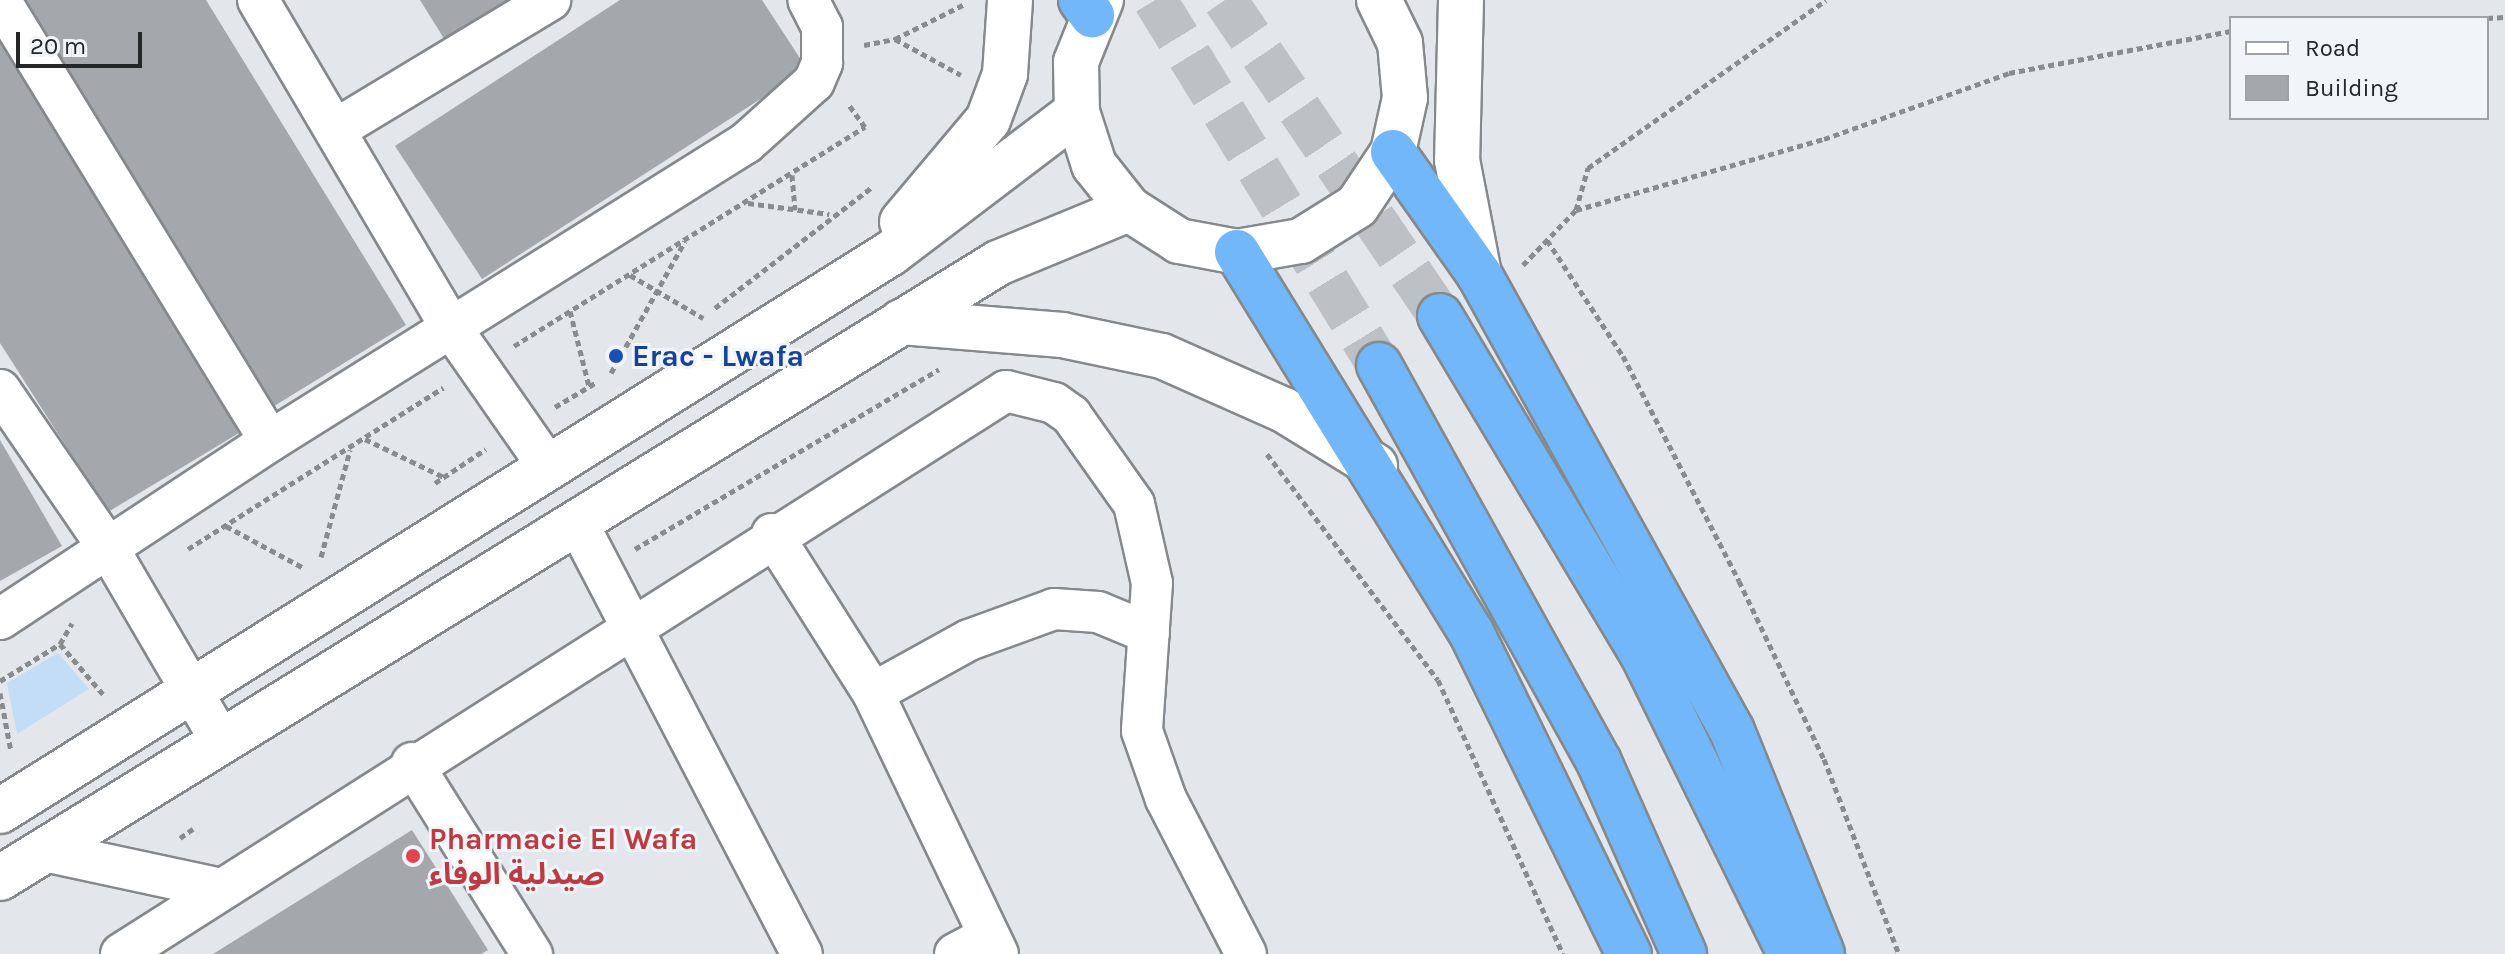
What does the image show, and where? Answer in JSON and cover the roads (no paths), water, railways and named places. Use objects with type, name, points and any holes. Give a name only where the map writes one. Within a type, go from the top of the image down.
[{"type":"highway","points":[[1393,152],[1485,286],[1732,731],[1822,954]]},
{"type":"highway","points":[[1237,252],[1375,466],[1471,632],[1629,954]]},
{"type":"highway","points":[[1440,316],[1642,653],[1790,954]]},
{"type":"highway","points":[[1379,365],[1599,762],[1684,954]]},
{"type":"main road","points":[[891,253],[910,208],[988,120],[1005,74],[1010,0]]},
{"type":"main road","points":[[1091,5],[1076,62],[1077,112],[1094,165],[1129,209],[1179,241],[1237,252],[1301,241],[1357,206],[1393,152],[1405,98],[1400,43],[1379,0]]},
{"type":"main road","points":[[1461,0],[1457,160],[1485,286]]},
{"type":"main road","points":[[0,811],[190,689],[891,253],[1077,112]]},
{"type":"main road","points":[[0,878],[901,322],[1040,241],[1129,209]]},
{"type":"main road","points":[[901,322],[1062,335],[1162,356],[1284,410],[1375,466]]},
{"type":"street","points":[[0,0],[270,441]]},
{"type":"street","points":[[258,0],[338,128],[450,326],[549,468]]},
{"type":"street","points":[[338,128],[550,0]]},
{"type":"street","points":[[0,619],[107,546],[450,326],[746,143],[814,82],[823,52],[822,27],[808,0]]},
{"type":"street","points":[[0,390],[107,546],[221,741]]},
{"type":"street","points":[[121,954],[216,888],[991,395],[1022,392],[1071,415],[1119,474],[1148,558],[1149,633],[1140,698],[1151,762],[1246,954]]},
{"type":"street","points":[[577,522],[633,624],[802,954]]},
{"type":"street","points":[[772,534],[873,693],[981,948]]},
{"type":"street","points":[[873,693],[969,640],[1054,609],[1098,612],[1149,633]]},
{"type":"street","points":[[412,763],[523,951]]},
{"type":"street","points":[[44,851],[216,888]]},
{"type":"tunnel","points":[[1155,0],[1379,365]]},
{"type":"tunnel","points":[[1225,0],[1440,316]]},
{"type":"place","name":"Erac - Lwafa","points":[[616,356]]},
{"type":"place","name":"Pharmacie El Wafa صيدلية الوفاء","points":[[413,856]]}]
